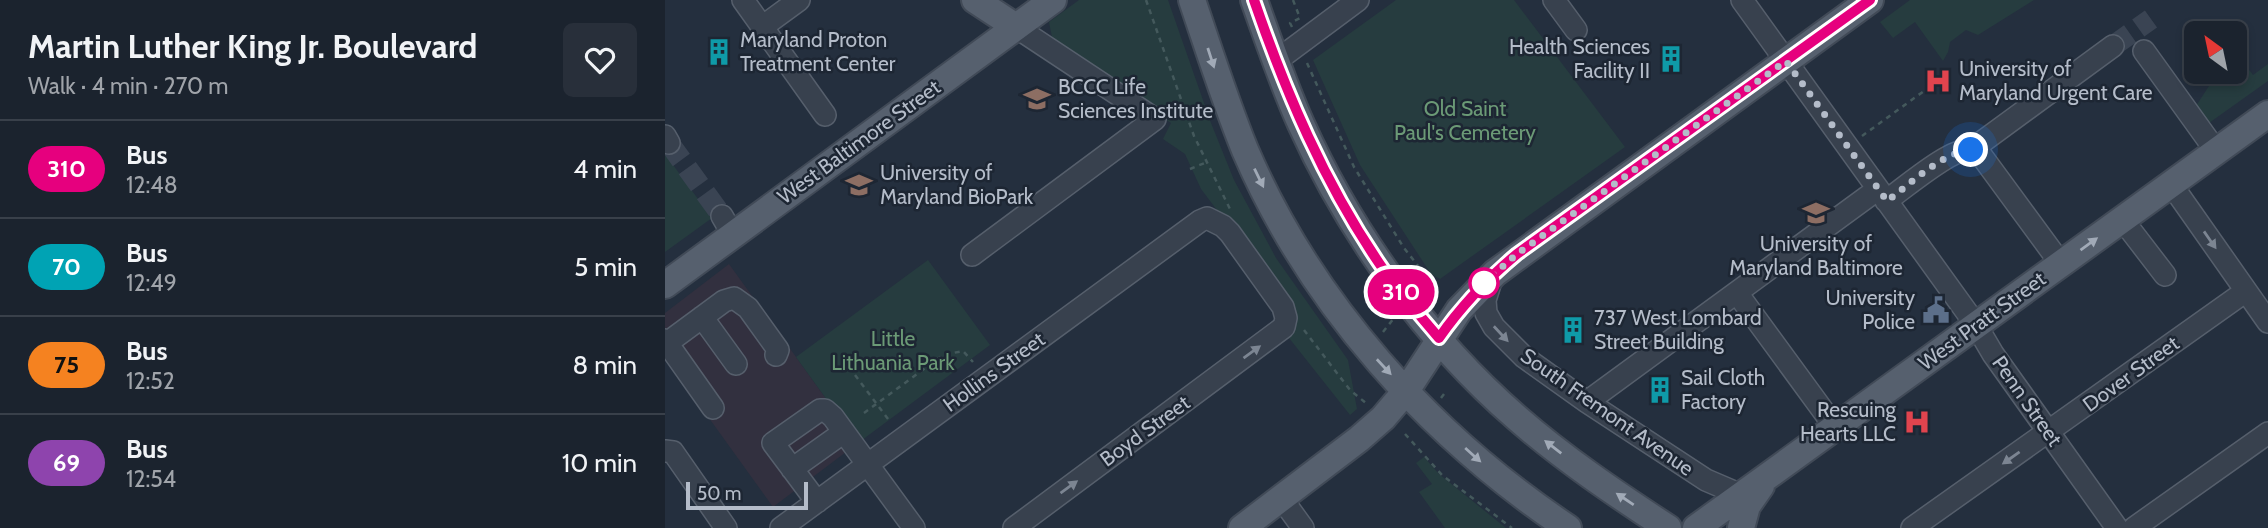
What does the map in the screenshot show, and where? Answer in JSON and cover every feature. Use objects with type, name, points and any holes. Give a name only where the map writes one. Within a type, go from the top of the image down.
[{"type":"main road","points":[[975,0],[1016,27]]},
{"type":"main road","name":"West Baltimore Street","points":[[665,285],[727,225],[1053,0]]},
{"type":"main road","points":[[1192,0],[1223,94],[1246,152],[1284,226],[1329,300],[1370,352],[1443,427],[1508,485],[1569,528]]},
{"type":"main road","points":[[1254,0],[1303,128],[1349,217],[1380,265],[1439,338],[1516,417],[1582,469],[1668,528]]},
{"type":"main road","points":[[1242,528],[1282,499],[1370,417],[1406,391],[1460,308],[1495,273],[1870,0]]},
{"type":"main road","name":"West Pratt Street","points":[[1696,528],[2268,114]]},
{"type":"main road","points":[[1370,417],[1415,421],[1443,427]]},
{"type":"main road","points":[[1741,528],[1747,506],[1767,477]]},
{"type":"street","points":[[743,0],[825,115]]},
{"type":"street","points":[[762,27],[799,0]]},
{"type":"street","points":[[1276,61],[1357,0]]},
{"type":"street","points":[[1554,0],[1576,30]]},
{"type":"street","name":"Penn Street","points":[[1742,0],[1976,325],[1993,354],[2117,528]]},
{"type":"street","points":[[972,255],[1156,119],[1016,27]]},
{"type":"street","points":[[1971,150],[2113,46]]},
{"type":"street","points":[[2144,51],[2216,151]]},
{"type":"street","points":[[1587,402],[1737,293],[1882,195],[1959,151],[1971,150],[1981,155],[2060,264]]},
{"type":"street","points":[[2171,184],[2268,322]]},
{"type":"street","name":"Boyd Street","points":[[1014,528],[1284,327],[1286,317],[1283,307],[1230,233],[1207,218]]},
{"type":"street","name":"Hollins Street","points":[[781,528],[1207,218]]},
{"type":"street","points":[[2122,219],[2165,275]]},
{"type":"street","name":"South Fremont Avenue","points":[[1495,273],[1484,308],[1490,322],[1524,357],[1706,480],[1741,495]]},
{"type":"street","name":"Dover Street","points":[[1912,528],[2246,291]]},
{"type":"street","points":[[1737,293],[1835,428]]},
{"type":"street","points":[[713,408],[666,342],[724,301],[737,299],[748,308],[776,347],[776,355]]},
{"type":"street","points":[[702,317],[736,364]]},
{"type":"street","points":[[817,502],[773,443],[820,410],[829,413],[914,528]]},
{"type":"street","points":[[792,469],[844,432]]},
{"type":"street","points":[[2134,528],[2268,433]]},
{"type":"street","points":[[667,450],[673,452],[726,528]]},
{"type":"street","points":[[1282,499],[1303,528]]},
{"type":"path","points":[[1146,0],[1194,136],[1233,213]]},
{"type":"path","points":[[1293,0],[1300,18]]},
{"type":"path","points":[[1306,60],[1354,167],[1404,248],[1430,281]]},
{"type":"path","points":[[1862,136],[1935,83]]},
{"type":"path","points":[[1190,169],[1207,162]]},
{"type":"path","points":[[1381,336],[1394,318]]},
{"type":"path","points":[[1302,327],[1370,417]]},
{"type":"path","points":[[864,413],[943,355],[963,351],[976,365]]},
{"type":"path","points":[[855,375],[893,426]]},
{"type":"path","points":[[1439,400],[1447,390]]},
{"type":"path","points":[[1405,434],[1443,475],[1512,528]]},
{"type":"shaded area","points":[[729,264],[858,443],[773,507],[665,357],[665,313]]},
{"type":"green space","points":[[1079,0],[1168,0],[1234,180],[1276,258],[1348,360],[1357,409],[1350,415],[1289,338],[1288,304],[1201,189],[1185,154],[1163,139],[1171,123],[1053,42],[1049,22]]},
{"type":"green space","name":"Old Saint Paul's Cemetery","points":[[1396,0],[1514,0],[1625,147],[1440,279],[1431,274],[1360,165],[1313,60]]},
{"type":"green space","points":[[1910,0],[2034,0],[1978,35],[1966,30],[1950,42],[1943,61],[1915,22],[1893,38],[1880,22]]},
{"type":"green space","points":[[2268,64],[2268,81],[2209,123],[2196,106],[2210,84],[2247,84],[2247,67],[2253,75]]},
{"type":"green space","points":[[665,154],[712,218],[665,252]]},
{"type":"green space","name":"Little Lithuania Park","points":[[928,260],[990,345],[858,443],[796,357]]},
{"type":"green space","points":[[1424,457],[1439,474],[1506,528],[1445,528],[1419,492],[1432,484],[1416,463]]},
{"type":"tunnel","points":[[2113,46],[2151,19]]},
{"type":"tunnel","points":[[669,143],[722,216]]},
{"type":"bus line","name":"310","points":[[1254,0],[1303,128],[1349,217],[1380,265],[1439,338],[1460,308],[1517,254],[1870,0]]},
{"type":"place","name":"Maryland Proton Treatment Center","points":[[719,52]]},
{"type":"place","name":"Health Sciences Facility II","points":[[1671,59]]},
{"type":"place","name":"University of Maryland Urgent Care","points":[[1938,81]]},
{"type":"place","name":"BCCC Life Sciences Institute","points":[[1037,99]]},
{"type":"place","name":"University of Maryland BioPark","points":[[859,185]]},
{"type":"place","name":"University of Maryland Baltimore","points":[[1816,213]]},
{"type":"place","name":"University Police","points":[[1936,310]]},
{"type":"place","name":"737 West Lombard Street Building","points":[[1573,330]]},
{"type":"place","name":"Sail Cloth Factory","points":[[1660,390]]},
{"type":"place","name":"Rescuing Hearts LLC","points":[[1917,422]]},
{"type":"route","points":[[1484,283],[1517,254],[1786,61],[1887,201],[1947,157],[1959,151],[1971,150]]}]
